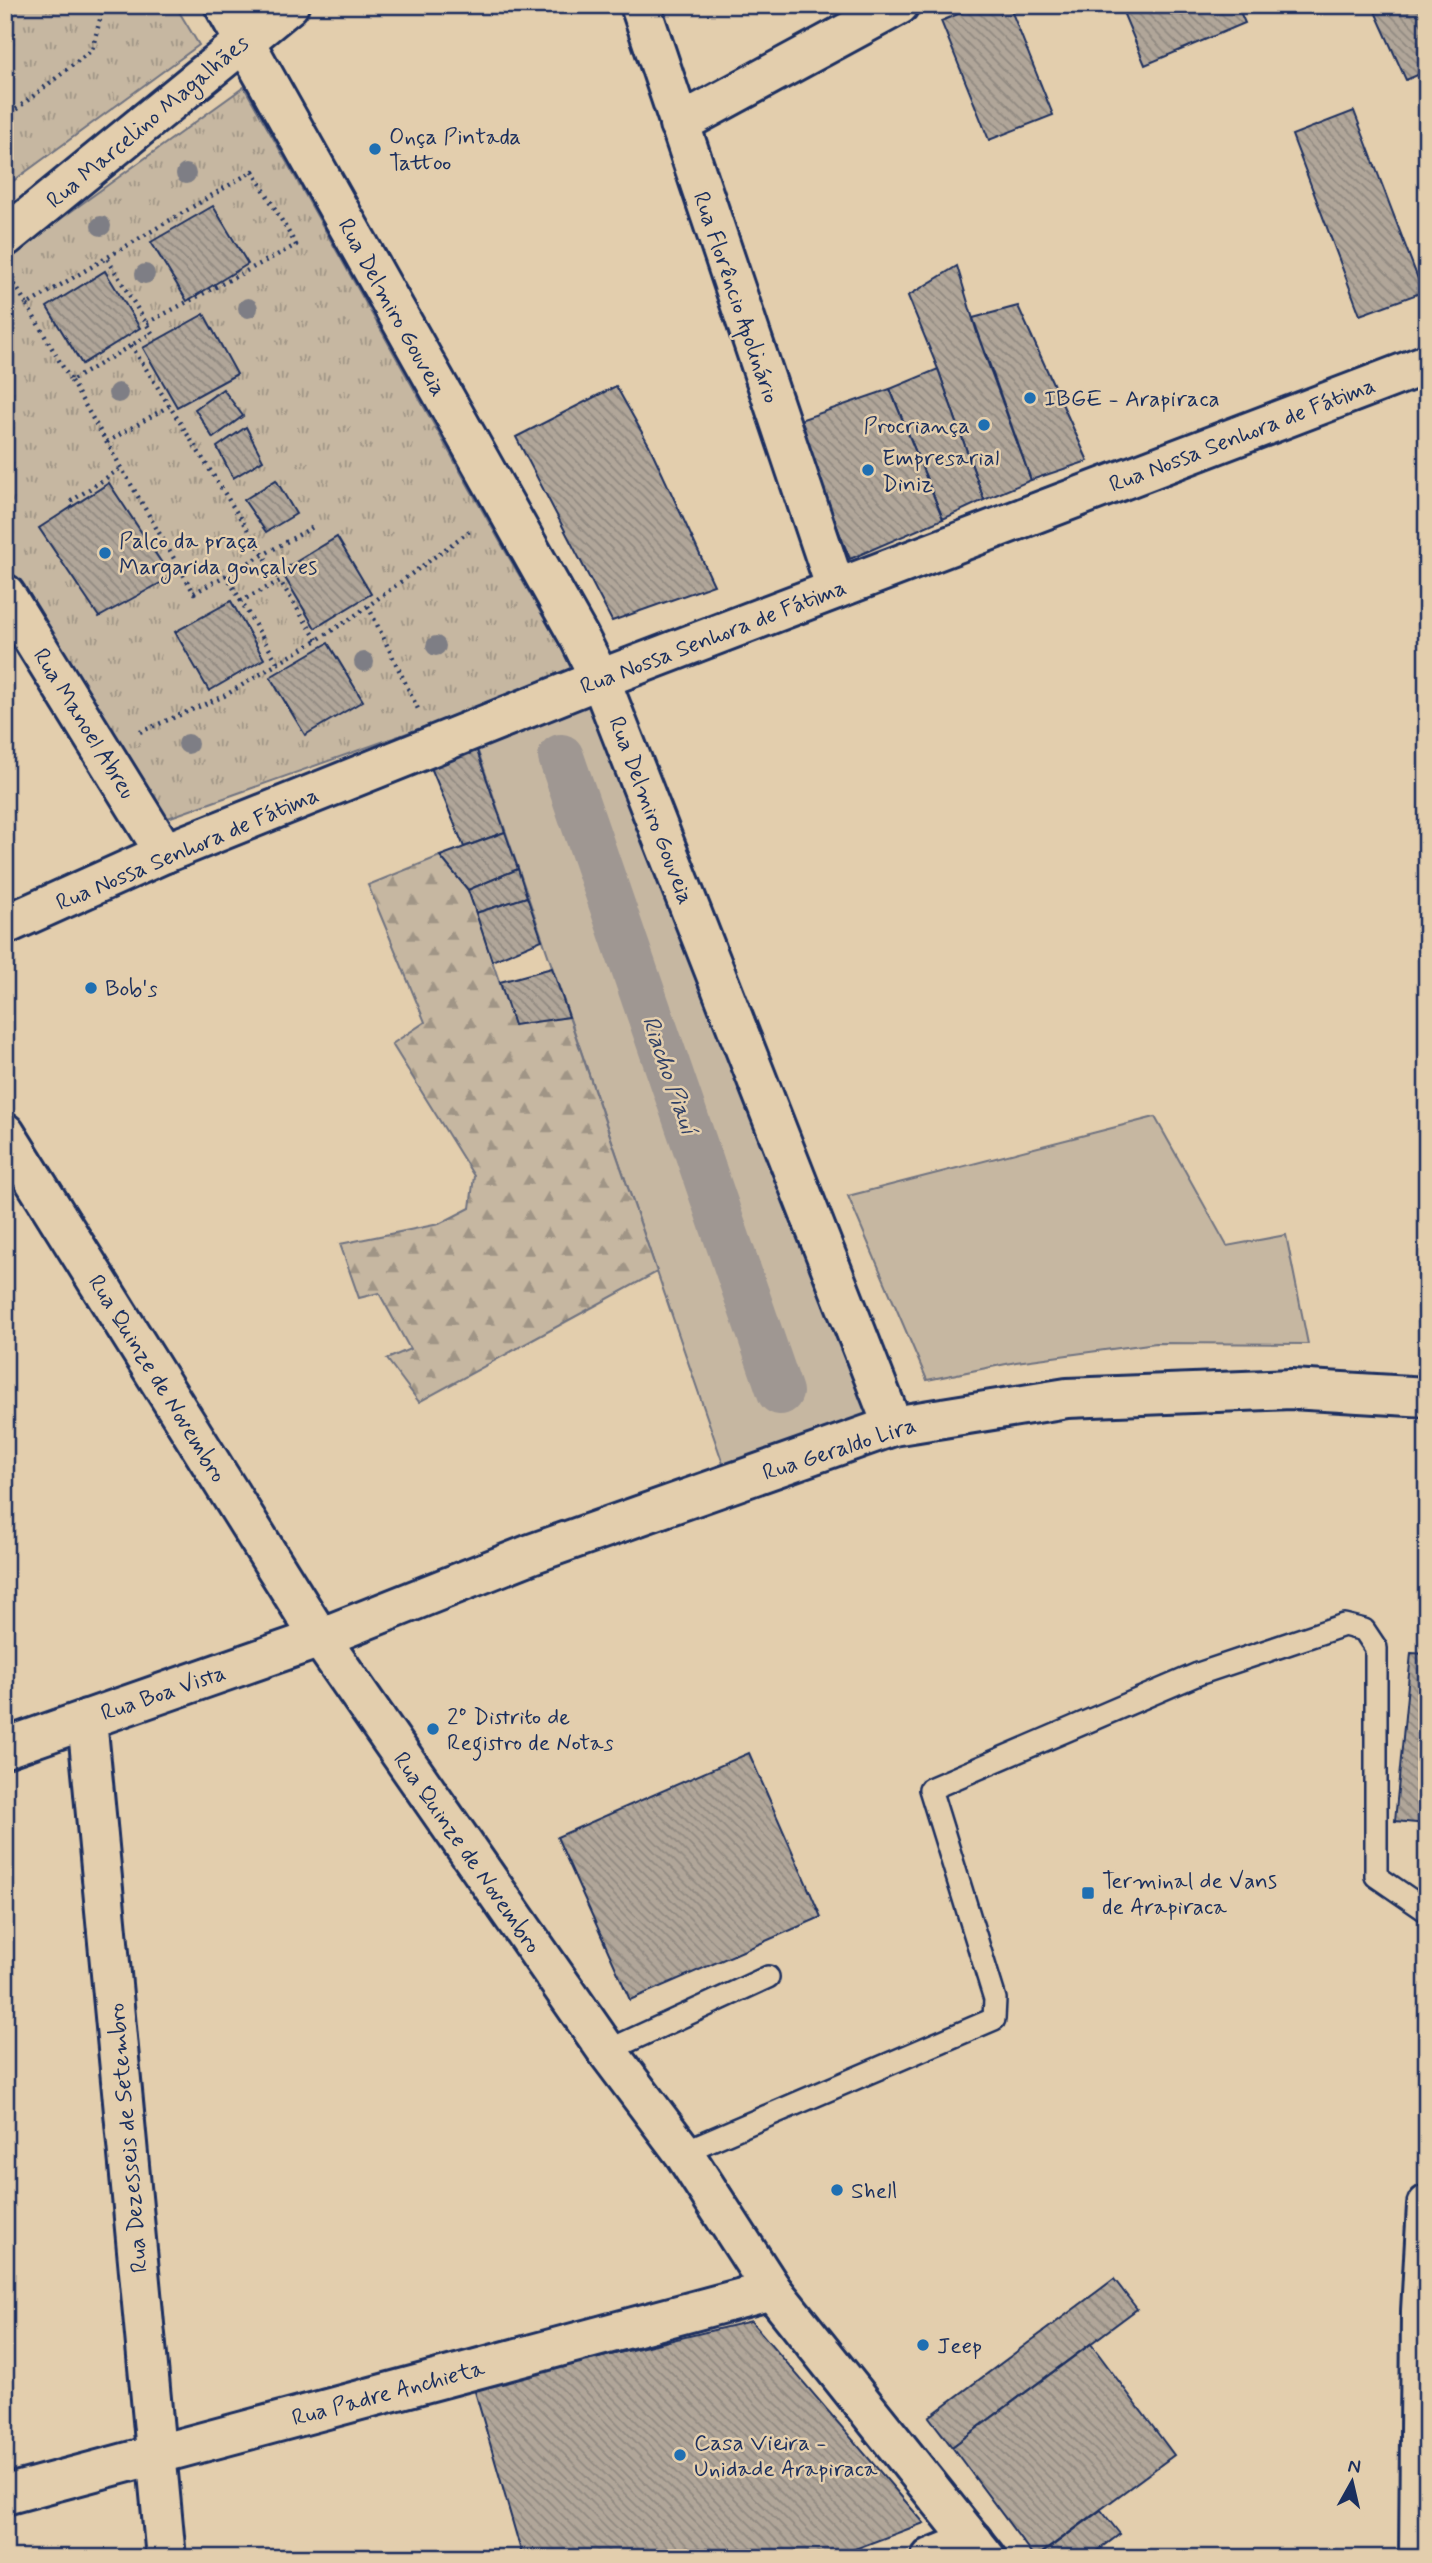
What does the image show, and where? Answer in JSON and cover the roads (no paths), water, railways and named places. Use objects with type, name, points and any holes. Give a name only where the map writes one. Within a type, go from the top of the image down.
[{"type":"street","name":"Rua Delmiro Gouveia","points":[[224,5],[579,637],[600,679],[893,1426]]},
{"type":"street","name":"Rua Marcelino Magalhães","points":[[5,237],[289,5]]},
{"type":"street","name":"Rua Florêncio Apolinário","points":[[640,5],[836,589]]},
{"type":"street","points":[[679,124],[899,5]]},
{"type":"street","name":"Rua Nossa Senhora de Fátima","points":[[5,925],[165,853],[600,679],[1427,363]]},
{"type":"street","name":"Rua Manoel Abreu","points":[[5,594],[165,853]]},
{"type":"street","name":"Rua Quinze de Novembro","points":[[5,1133],[320,1638],[607,2051],[683,2152],[772,2290],[979,2549]]},
{"type":"street","name":"Rua Geraldo Lira","points":[[320,1638],[531,1554],[893,1426],[1068,1398],[1291,1389],[1427,1397]]},
{"type":"street","name":"Rua Boa Vista","points":[[5,1748],[320,1638]]},
{"type":"street","name":"Rua Dezesseis de Setembro","points":[[87,1718],[166,2558]]},
{"type":"street","points":[[1419,2558],[1427,2205]]},
{"type":"street","name":"Rua Padre Anchieta","points":[[5,2495],[772,2290]]},
{"type":"street","points":[[931,2558],[979,2549]]},
{"type":"lane","points":[[683,2152],[995,2020],[995,1998],[930,1789],[1198,1674],[1344,1625],[1364,1630],[1376,1648],[1376,1876],[1427,1911]]},
{"type":"lane","points":[[607,2051],[768,1977]]},
{"type":"waterway","name":"Riacho Piauí","points":[[561,757],[780,1392]]},
{"type":"place","name":"Onça Pintada Tattoo","points":[[375,149]]},
{"type":"place","name":"IBGE - Arapiraca","points":[[1030,398]]},
{"type":"place","name":"Procriança","points":[[984,425]]},
{"type":"place","name":"Empresarial Diniz","points":[[868,470]]},
{"type":"place","name":"Palco da praça Margarida gonçalves","points":[[105,553]]},
{"type":"place","name":"Bob's","points":[[91,988]]},
{"type":"place","name":"2º Distrito de Registro de Notas","points":[[433,1729]]},
{"type":"place","name":"Terminal de Vans de Arapiraca","points":[[1088,1893]]},
{"type":"place","name":"Shell","points":[[837,2190]]},
{"type":"place","name":"Jeep","points":[[923,2345]]},
{"type":"place","name":"Casa Vieira - Unidade Arapiraca","points":[[680,2455]]}]
